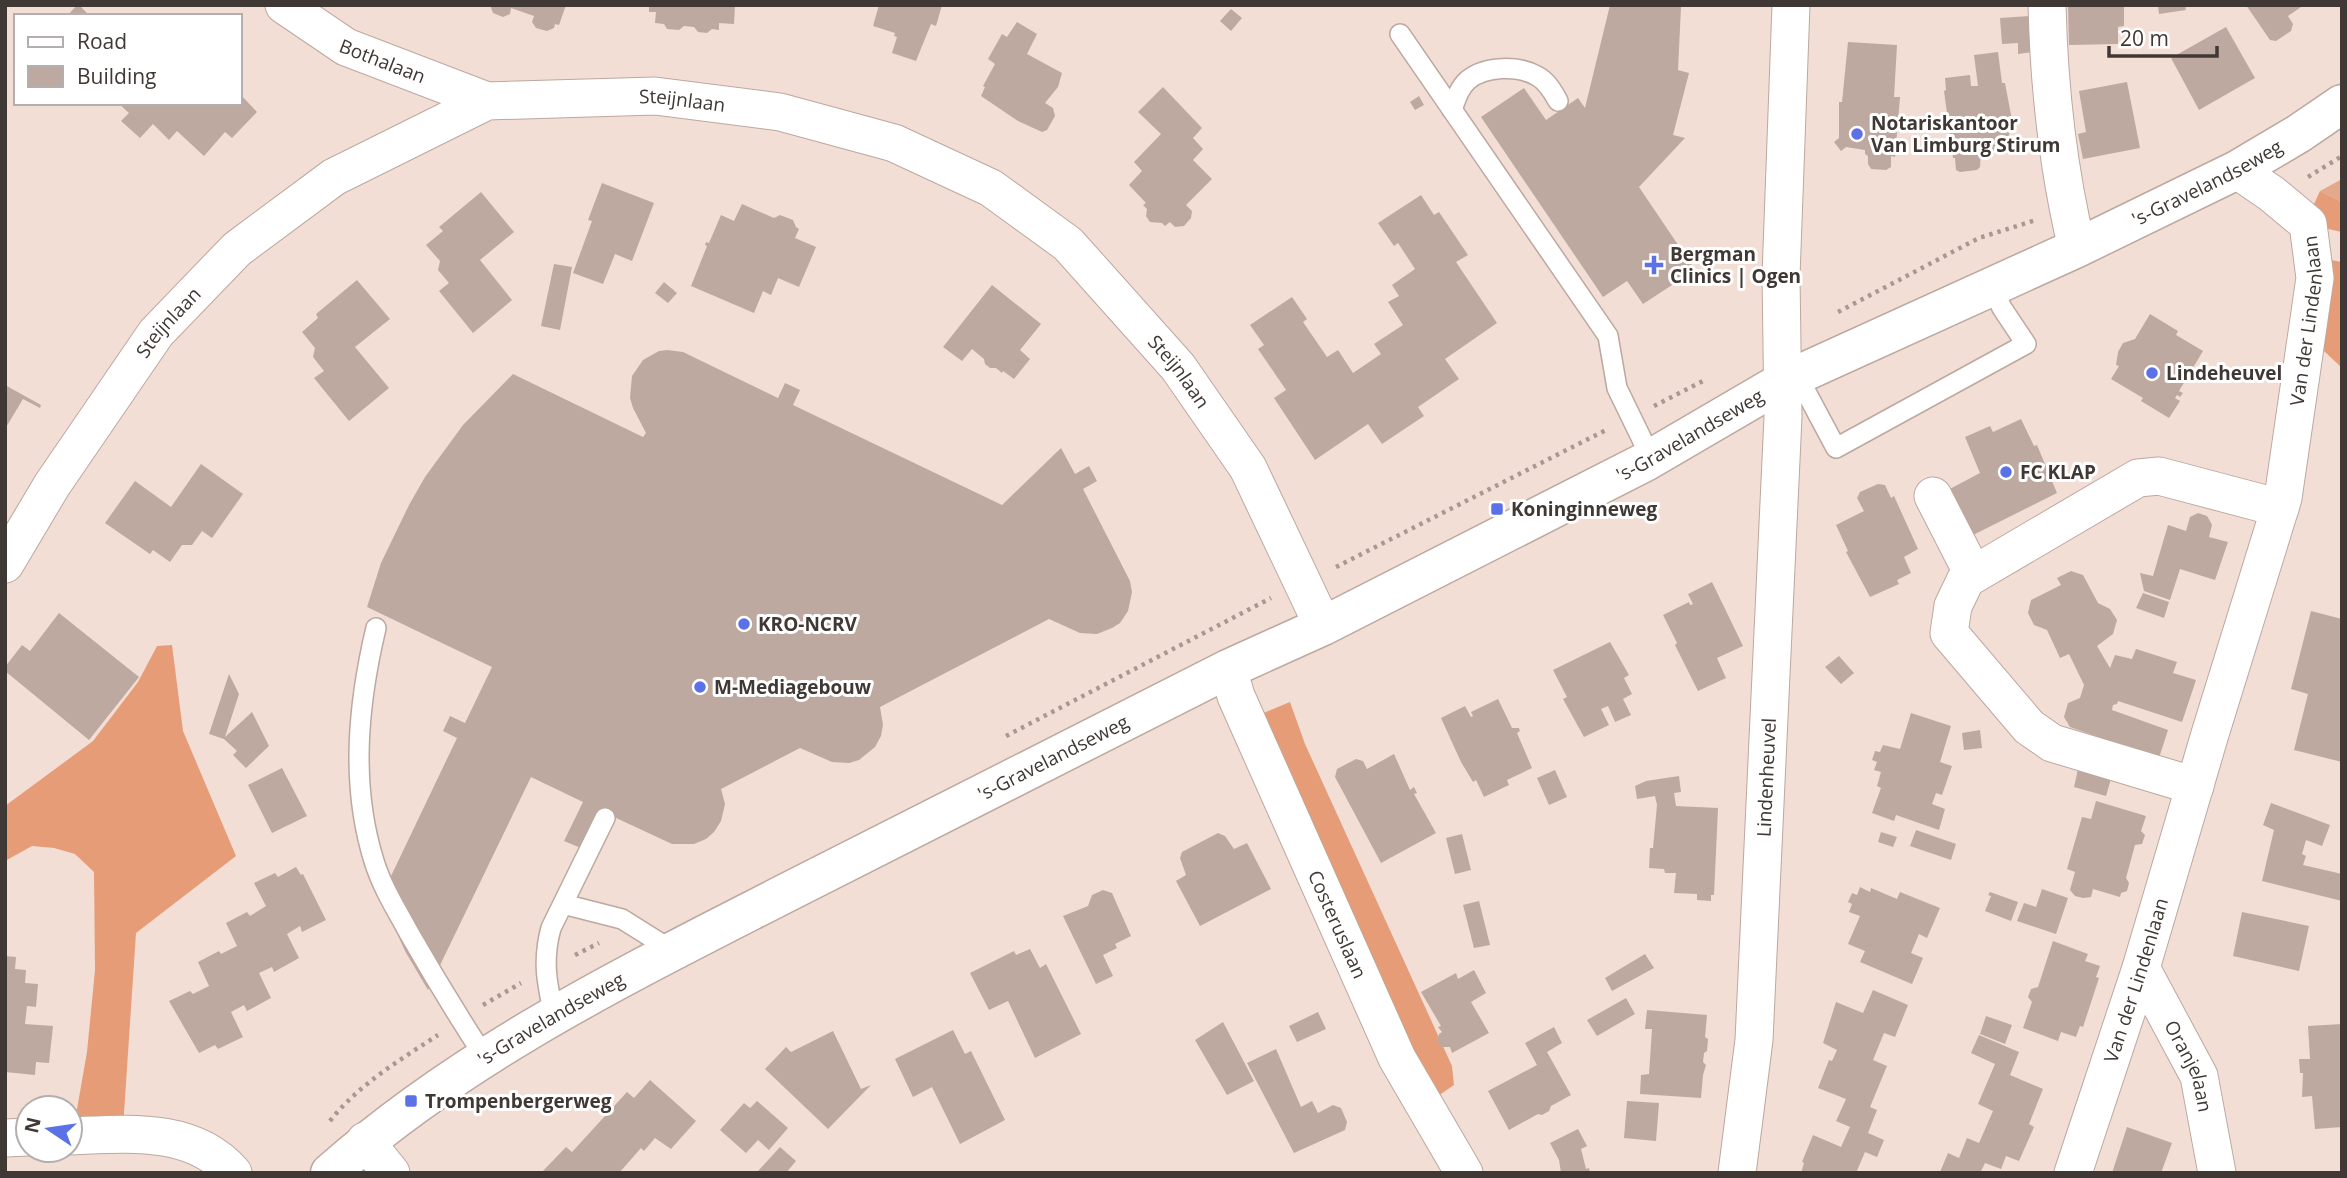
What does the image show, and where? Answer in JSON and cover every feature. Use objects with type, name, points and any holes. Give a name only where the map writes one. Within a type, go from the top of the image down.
[{"type":"main road","name":"'s-Gravelandseweg","points":[[330,1173],[365,1141],[484,1056],[631,972],[1228,669],[1323,626],[1651,458],[1790,379],[2077,248],[2236,170],[2298,134],[2342,104]]},
{"type":"street","name":"Bothalaan","points":[[284,5],[346,47],[487,101]]},
{"type":"street","points":[[1790,379],[1781,276],[1791,5]]},
{"type":"street","points":[[2047,5],[2050,77],[2068,210],[2077,248]]},
{"type":"street","name":"Steijnlaan","points":[[5,564],[52,485],[156,333],[237,249],[334,177],[487,101],[655,96],[780,112],[894,143],[991,188],[1068,244],[1178,368],[1248,468],[1323,626]]},
{"type":"street","name":"Van der Lindenlaan","points":[[2073,1173],[2141,968],[2283,498],[2315,278],[2308,224],[2272,194],[2236,170]]},
{"type":"street","points":[[2308,224],[2342,237]]},
{"type":"street","name":"Lindenheuvel","points":[[1737,1173],[1754,1040],[1783,431],[1790,379]]},
{"type":"street","points":[[2195,786],[2052,743],[2029,727],[1949,633],[1953,606],[1966,579],[1973,574],[2138,478],[2159,476],[2280,508]]},
{"type":"street","points":[[1933,496],[1973,574]]},
{"type":"street","name":"Costeruslaan","points":[[1228,669],[1236,696],[1397,1058],[1464,1173]]},
{"type":"street","name":"Oranjelaan","points":[[2141,968],[2199,1076],[2217,1173]]},
{"type":"street","points":[[84,1135],[138,1133],[182,1140],[220,1159],[233,1173]]},
{"type":"street","points":[[365,1141],[390,1173]]},
{"type":"lane","points":[[1400,34],[1608,337],[1618,388],[1651,458]]},
{"type":"lane","points":[[1452,110],[1459,91],[1467,80],[1495,69],[1525,71],[1537,76],[1544,81],[1558,102]]},
{"type":"lane","points":[[1790,379],[1836,448],[2026,344],[2002,308],[1992,287]]},
{"type":"lane","points":[[376,628],[365,676],[357,754],[373,859],[382,884],[437,983],[484,1056]]},
{"type":"lane","points":[[554,1016],[544,970],[551,928],[606,818]]},
{"type":"lane","points":[[563,904],[622,919],[673,951]]},
{"type":"shaded area","points":[[2342,179],[2342,202],[2320,191]]},
{"type":"shaded area","points":[[2320,191],[2342,202],[2342,232],[2305,224]]},
{"type":"shaded area","points":[[2326,259],[2342,262],[2342,368],[2324,351]]},
{"type":"shaded area","points":[[172,645],[183,731],[236,856],[136,933],[123,1128],[84,1126],[84,1094],[80,1094],[87,1052],[95,970],[94,872],[75,854],[54,848],[32,846],[5,861],[5,806],[93,741],[138,682],[157,646]]},
{"type":"shaded area","points":[[1290,702],[1305,744],[1452,1066],[1454,1085],[1432,1100],[1256,716]]},
{"type":"building","points":[[79,5],[88,14],[69,14]]},
{"type":"building","points":[[490,5],[566,5],[559,25],[555,24],[554,28],[547,31],[536,28],[532,22],[534,16],[511,8],[510,14],[503,17],[493,13]]},
{"type":"building","points":[[649,5],[735,5],[734,24],[719,23],[719,30],[712,29],[707,33],[684,26],[679,30],[667,29],[664,24],[655,23],[656,12],[649,12]]},
{"type":"building","points":[[879,5],[942,5],[936,26],[931,24],[916,61],[892,53],[897,37],[894,36],[895,33],[873,26]]},
{"type":"building","points":[[1610,5],[1681,7],[1678,70],[1689,73],[1673,135],[1685,138],[1639,187],[1695,270],[1643,304],[1627,281],[1603,297],[1481,117],[1524,88],[1546,120],[1578,98],[1585,108]]},
{"type":"building","points":[[2068,5],[2124,5],[2124,26],[2118,27],[2118,44],[2069,45]]},
{"type":"building","points":[[2158,5],[2185,5],[2186,10],[2159,14]]},
{"type":"building","points":[[2246,5],[2304,5],[2288,16],[2293,24],[2291,31],[2276,41],[2270,40]]},
{"type":"building","points":[[1231,9],[1242,18],[1231,31],[1220,21]]},
{"type":"building","points":[[2030,16],[2033,52],[2018,54],[2018,43],[2002,44],[2000,18]]},
{"type":"building","points":[[1017,22],[1037,34],[1027,54],[1062,73],[1058,87],[1045,103],[1053,108],[1055,116],[1047,130],[1042,132],[1018,121],[981,96],[985,87],[983,86],[995,64],[988,59],[1002,34],[1007,37]]},
{"type":"building","points":[[2226,27],[2255,78],[2199,110],[2171,58]]},
{"type":"building","points":[[1848,42],[1897,45],[1894,97],[1900,97],[1895,157],[1891,156],[1891,167],[1886,170],[1871,169],[1865,150],[1846,147],[1841,151],[1834,142],[1839,138],[1839,102],[1842,102]]},
{"type":"building","points":[[1998,52],[2002,83],[2005,83],[2014,131],[2009,131],[2010,141],[2014,144],[2007,154],[2001,150],[1981,152],[1980,167],[1977,170],[1960,172],[1956,170],[1953,158],[1944,91],[1945,78],[1970,75],[1971,86],[1978,86],[1974,55]]},
{"type":"building","points":[[2127,82],[2140,148],[2083,159],[2078,134],[2086,132],[2079,91]]},
{"type":"building","points":[[1163,87],[1202,128],[1193,138],[1203,149],[1193,160],[1212,179],[1186,205],[1192,211],[1191,218],[1184,226],[1175,227],[1170,222],[1165,226],[1162,223],[1150,222],[1146,216],[1147,209],[1143,205],[1146,203],[1129,185],[1142,171],[1134,162],[1161,134],[1138,112]]},
{"type":"building","points":[[242,96],[257,112],[232,138],[225,132],[204,156],[177,131],[169,140],[153,124],[140,138],[121,121],[129,113],[120,105],[242,105]]},
{"type":"building","points":[[1419,96],[1424,105],[1415,110],[1410,102]]},
{"type":"building","points":[[602,183],[654,203],[632,261],[615,254],[603,284],[573,273],[592,221],[588,220]]},
{"type":"building","points":[[481,192],[514,232],[480,260],[512,300],[473,333],[439,291],[449,283],[438,270],[440,261],[426,245],[443,231],[439,227]]},
{"type":"building","points":[[1421,195],[1434,215],[1439,212],[1468,255],[1456,262],[1497,323],[1445,359],[1459,379],[1418,407],[1424,416],[1382,444],[1368,424],[1315,460],[1274,398],[1286,390],[1258,349],[1264,345],[1250,325],[1292,297],[1307,319],[1303,322],[1327,357],[1338,350],[1353,373],[1381,354],[1374,344],[1403,325],[1388,302],[1399,296],[1392,285],[1415,269],[1398,243],[1394,246],[1378,223]]},
{"type":"building","points":[[742,204],[774,218],[780,215],[793,220],[799,229],[795,238],[816,247],[799,287],[778,278],[771,295],[763,291],[754,313],[691,286],[707,246],[706,242],[709,243],[721,215],[734,221]]},
{"type":"building","points":[[554,264],[572,267],[560,330],[541,326]]},
{"type":"building","points":[[357,280],[390,319],[355,347],[389,388],[349,421],[314,378],[324,371],[313,357],[315,348],[302,332],[318,318],[316,314]]},
{"type":"building","points":[[664,282],[677,293],[668,303],[655,293]]},
{"type":"building","points":[[992,285],[1041,324],[1020,350],[1030,359],[1014,379],[1003,371],[1002,373],[996,368],[990,368],[972,349],[962,361],[943,347]]},
{"type":"building","name":"Lindeheuvel","points":[[2150,314],[2178,331],[2176,335],[2203,351],[2179,391],[2183,393],[2175,398],[2180,401],[2169,418],[2111,379],[2119,366],[2116,365],[2118,352],[2123,343],[2135,339]]},
{"type":"building","name":"M-Mediagebouw","points":[[659,351],[683,352],[778,398],[785,383],[800,390],[793,405],[1002,505],[1061,448],[1075,474],[1089,466],[1097,481],[1083,489],[1130,581],[1132,592],[1128,611],[1120,623],[1097,634],[1080,633],[1049,619],[880,707],[883,725],[881,736],[875,747],[859,760],[849,763],[832,762],[800,748],[721,789],[725,804],[721,821],[706,839],[694,844],[672,844],[599,810],[581,848],[564,841],[583,802],[531,777],[428,990],[405,951],[381,897],[457,738],[443,731],[450,716],[465,723],[492,667],[367,607],[381,563],[425,477],[463,425],[513,374],[643,437],[646,433],[630,398],[632,376],[643,360]]},
{"type":"building","points":[[5,385],[41,405],[40,408],[23,399],[5,429]]},
{"type":"building","points":[[2021,419],[2034,446],[2037,445],[2057,493],[1969,537],[1946,491],[1980,473],[1965,437],[1990,426],[1993,432]]},
{"type":"building","points":[[201,464],[243,494],[212,538],[202,531],[192,545],[182,545],[170,562],[153,550],[150,554],[105,523],[135,481],[171,507]]},
{"type":"building","points":[[1878,484],[1885,485],[1891,498],[1894,496],[1918,549],[1904,557],[1911,573],[1897,580],[1899,584],[1870,597],[1846,552],[1848,551],[1836,525],[1864,511],[1857,498],[1860,492]]},
{"type":"building","points":[[2198,513],[2207,516],[2212,525],[2209,537],[2228,542],[2215,580],[2180,569],[2170,600],[2144,591],[2140,573],[2153,576],[2168,525],[2186,531],[2190,517]]},
{"type":"building","points":[[2071,571],[2083,575],[2098,603],[2110,609],[2117,620],[2113,634],[2097,646],[2110,668],[2115,655],[2132,659],[2136,649],[2177,662],[2173,673],[2196,680],[2182,722],[2118,701],[2113,705],[2112,710],[2168,730],[2159,758],[2070,727],[2064,717],[2068,703],[2080,698],[2084,685],[2069,654],[2060,658],[2047,630],[2034,625],[2028,613],[2031,600],[2061,585],[2057,578]]},
{"type":"building","points":[[1712,582],[1743,646],[1717,658],[1726,678],[1698,691],[1663,615],[1689,602],[1690,605],[1693,604],[1688,594]]},
{"type":"building","points":[[2143,593],[2169,602],[2164,618],[2136,608]]},
{"type":"building","points":[[2311,611],[2342,619],[2342,762],[2294,750],[2308,694],[2291,689]]},
{"type":"building","points":[[59,613],[139,677],[89,740],[5,671],[5,667],[22,645],[30,651]]},
{"type":"building","points":[[1610,642],[1629,675],[1624,678],[1632,694],[1623,699],[1631,715],[1615,722],[1608,706],[1601,709],[1609,725],[1584,737],[1563,699],[1567,697],[1553,670]]},
{"type":"building","points":[[1839,656],[1854,673],[1841,684],[1825,667]]},
{"type":"building","points":[[229,674],[239,694],[225,737],[252,712],[269,746],[246,768],[233,755],[237,751],[224,739],[209,734]]},
{"type":"building","points":[[1498,699],[1512,728],[1519,728],[1517,733],[1532,768],[1507,780],[1509,785],[1484,797],[1476,780],[1473,782],[1461,762],[1441,718],[1465,706],[1471,717],[1471,712]]},
{"type":"building","points":[[1911,713],[1951,726],[1940,762],[1952,766],[1942,795],[1936,793],[1932,804],[1945,809],[1939,830],[1896,815],[1894,821],[1872,813],[1881,788],[1877,786],[1881,772],[1874,770],[1877,762],[1872,760],[1875,751],[1880,752],[1883,745],[1900,749]]},
{"type":"building","points":[[1980,730],[1982,748],[1964,750],[1962,733]]},
{"type":"building","points":[[1394,754],[1410,790],[1414,787],[1417,793],[1414,794],[1436,833],[1381,863],[1335,777],[1337,769],[1356,759],[1363,761],[1367,769]]},
{"type":"building","points":[[282,768],[307,816],[272,833],[248,785]]},
{"type":"building","points":[[2078,769],[2111,779],[2106,796],[2074,787]]},
{"type":"building","points":[[1555,770],[1567,797],[1549,805],[1537,778]]},
{"type":"building","points":[[1679,776],[1681,792],[1674,793],[1676,806],[1718,808],[1714,895],[1711,895],[1711,901],[1697,900],[1697,894],[1674,893],[1676,873],[1649,868],[1657,805],[1655,796],[1637,799],[1635,786],[1646,781]]},
{"type":"building","points":[[2096,801],[2146,816],[2141,831],[2145,835],[2142,844],[2135,845],[2126,878],[2129,883],[2127,891],[2121,893],[2120,897],[2093,889],[2091,897],[2083,898],[2075,896],[2070,890],[2075,872],[2067,869],[2082,817],[2091,819]]},
{"type":"building","points":[[2271,803],[2330,825],[2322,846],[2306,840],[2302,854],[2306,856],[2303,865],[2342,874],[2342,901],[2262,881],[2274,830],[2263,825]]},
{"type":"building","points":[[1916,830],[1956,844],[1951,860],[1910,846]]},
{"type":"building","points":[[1881,832],[1897,837],[1893,847],[1878,842]]},
{"type":"building","points":[[1218,833],[1225,836],[1234,849],[1247,843],[1271,889],[1200,926],[1176,881],[1186,875],[1180,858],[1182,852]]},
{"type":"building","points":[[1462,834],[1471,870],[1455,874],[1446,838]]},
{"type":"building","points":[[296,867],[301,875],[303,874],[326,920],[302,932],[300,926],[287,934],[299,958],[274,972],[272,967],[259,973],[271,998],[247,1011],[244,1005],[231,1012],[243,1037],[218,1049],[215,1045],[199,1053],[169,1001],[209,986],[198,962],[219,951],[221,954],[237,946],[226,923],[247,912],[250,916],[266,906],[254,883],[275,873],[278,877]]},
{"type":"building","points":[[1860,887],[1870,892],[1871,888],[1897,899],[1900,892],[1940,908],[1927,938],[1919,934],[1911,953],[1923,958],[1912,984],[1860,962],[1865,951],[1848,944],[1860,916],[1849,912],[1852,904],[1848,902],[1852,893],[1857,895]]},
{"type":"building","points":[[2042,889],[2068,898],[2056,934],[2017,921],[2024,903],[2036,907]]},
{"type":"building","points":[[1103,890],[1112,893],[1131,936],[1115,944],[1117,948],[1103,955],[1113,976],[1096,984],[1063,916],[1088,906],[1092,895]]},
{"type":"building","points":[[1990,892],[2018,902],[2011,921],[1985,911]]},
{"type":"building","points":[[1479,901],[1490,945],[1474,948],[1463,905]]},
{"type":"building","points":[[2242,912],[2309,926],[2299,971],[2233,956]]},
{"type":"building","points":[[2053,941],[2088,954],[2085,961],[2100,966],[2096,977],[2099,978],[2083,1027],[2080,1026],[2076,1037],[2061,1032],[2058,1041],[2023,1028],[2032,1002],[2028,997],[2031,989],[2038,987]]},
{"type":"building","points":[[1030,949],[1040,968],[1046,964],[1081,1034],[1035,1058],[1008,1001],[989,1010],[970,973],[1014,951],[1016,955]]},
{"type":"building","points":[[1645,954],[1654,968],[1612,991],[1605,978]]},
{"type":"building","points":[[5,956],[16,957],[15,969],[26,970],[25,983],[38,984],[36,1007],[27,1006],[25,1024],[53,1026],[49,1063],[36,1062],[35,1075],[5,1072]]},
{"type":"building","points":[[1474,970],[1486,993],[1471,1002],[1489,1033],[1452,1053],[1450,1047],[1441,1047],[1437,1041],[1442,1032],[1438,1027],[1441,1026],[1421,992],[1456,973],[1458,979]]},
{"type":"building","points":[[1873,990],[1908,1005],[1895,1037],[1884,1033],[1873,1060],[1887,1066],[1870,1107],[1877,1110],[1868,1133],[1884,1140],[1877,1157],[1865,1152],[1856,1173],[1801,1173],[1802,1162],[1813,1135],[1841,1147],[1850,1127],[1836,1121],[1846,1099],[1818,1088],[1829,1060],[1832,1061],[1837,1050],[1823,1043],[1836,1002],[1863,1013]]},
{"type":"building","points":[[1626,998],[1635,1014],[1597,1036],[1587,1020]]},
{"type":"building","points":[[1647,1010],[1707,1015],[1705,1037],[1708,1039],[1707,1051],[1704,1053],[1703,1062],[1706,1065],[1701,1098],[1640,1094],[1641,1075],[1649,1074],[1652,1029],[1645,1029]]},
{"type":"building","points":[[1318,1012],[1326,1029],[1297,1042],[1289,1026]]},
{"type":"building","points":[[1986,1016],[2012,1025],[2005,1044],[1980,1034]]},
{"type":"building","points":[[1223,1022],[1254,1081],[1227,1095],[1195,1040]]},
{"type":"building","points":[[2342,1024],[2342,1127],[2315,1129],[2312,1096],[2302,1097],[2303,1073],[2300,1073],[2299,1059],[2310,1059],[2308,1026]]},
{"type":"building","points":[[1554,1027],[1562,1043],[1547,1052],[1571,1095],[1551,1106],[1549,1111],[1542,1115],[1538,1114],[1509,1130],[1488,1091],[1537,1065],[1525,1043]]},
{"type":"building","points":[[953,1030],[965,1054],[971,1051],[1005,1120],[960,1144],[932,1087],[913,1097],[895,1059]]},
{"type":"building","points":[[833,1031],[861,1089],[871,1085],[828,1129],[765,1069],[786,1047],[791,1052]]},
{"type":"building","points":[[1979,1035],[2019,1052],[2010,1075],[2043,1089],[2029,1124],[2034,1127],[2019,1161],[2006,1156],[2001,1169],[1985,1163],[1980,1173],[1943,1173],[1940,1172],[1948,1153],[1959,1158],[1967,1138],[1979,1143],[1993,1111],[1978,1104],[1995,1064],[1971,1053]]},
{"type":"building","points":[[1276,1049],[1301,1107],[1312,1101],[1318,1113],[1333,1105],[1341,1108],[1347,1122],[1345,1130],[1294,1153],[1247,1063]]},
{"type":"building","points":[[650,1080],[696,1121],[671,1149],[655,1138],[644,1151],[641,1148],[619,1173],[541,1173],[566,1147],[572,1152],[627,1092],[634,1098]]},
{"type":"building","points":[[757,1101],[788,1128],[769,1150],[758,1140],[746,1153],[720,1130],[744,1103],[750,1108]]},
{"type":"building","points":[[1627,1101],[1659,1103],[1656,1141],[1624,1138]]},
{"type":"building","points":[[2127,1127],[2172,1143],[2161,1173],[2112,1173]]},
{"type":"building","points":[[1578,1129],[1587,1146],[1581,1149],[1586,1169],[1589,1168],[1590,1173],[1561,1173],[1559,1160],[1550,1143]]},
{"type":"building","points":[[780,1147],[796,1161],[786,1173],[760,1173],[758,1171]]},
{"type":"place","name":"Notariskantoor Van Limburg Stirum","points":[[1857,134]]},
{"type":"place","name":"Bergman Clinics | Ogen","points":[[1654,265]]},
{"type":"place","name":"Lindeheuvel","points":[[2152,373]]},
{"type":"place","name":"FC KLAP","points":[[2006,472]]},
{"type":"place","name":"Koninginneweg","points":[[1497,509]]},
{"type":"place","name":"KRO-NCRV","points":[[744,624]]},
{"type":"place","name":"M-Mediagebouw","points":[[700,687]]},
{"type":"place","name":"Trompenbergerweg","points":[[411,1101]]}]
